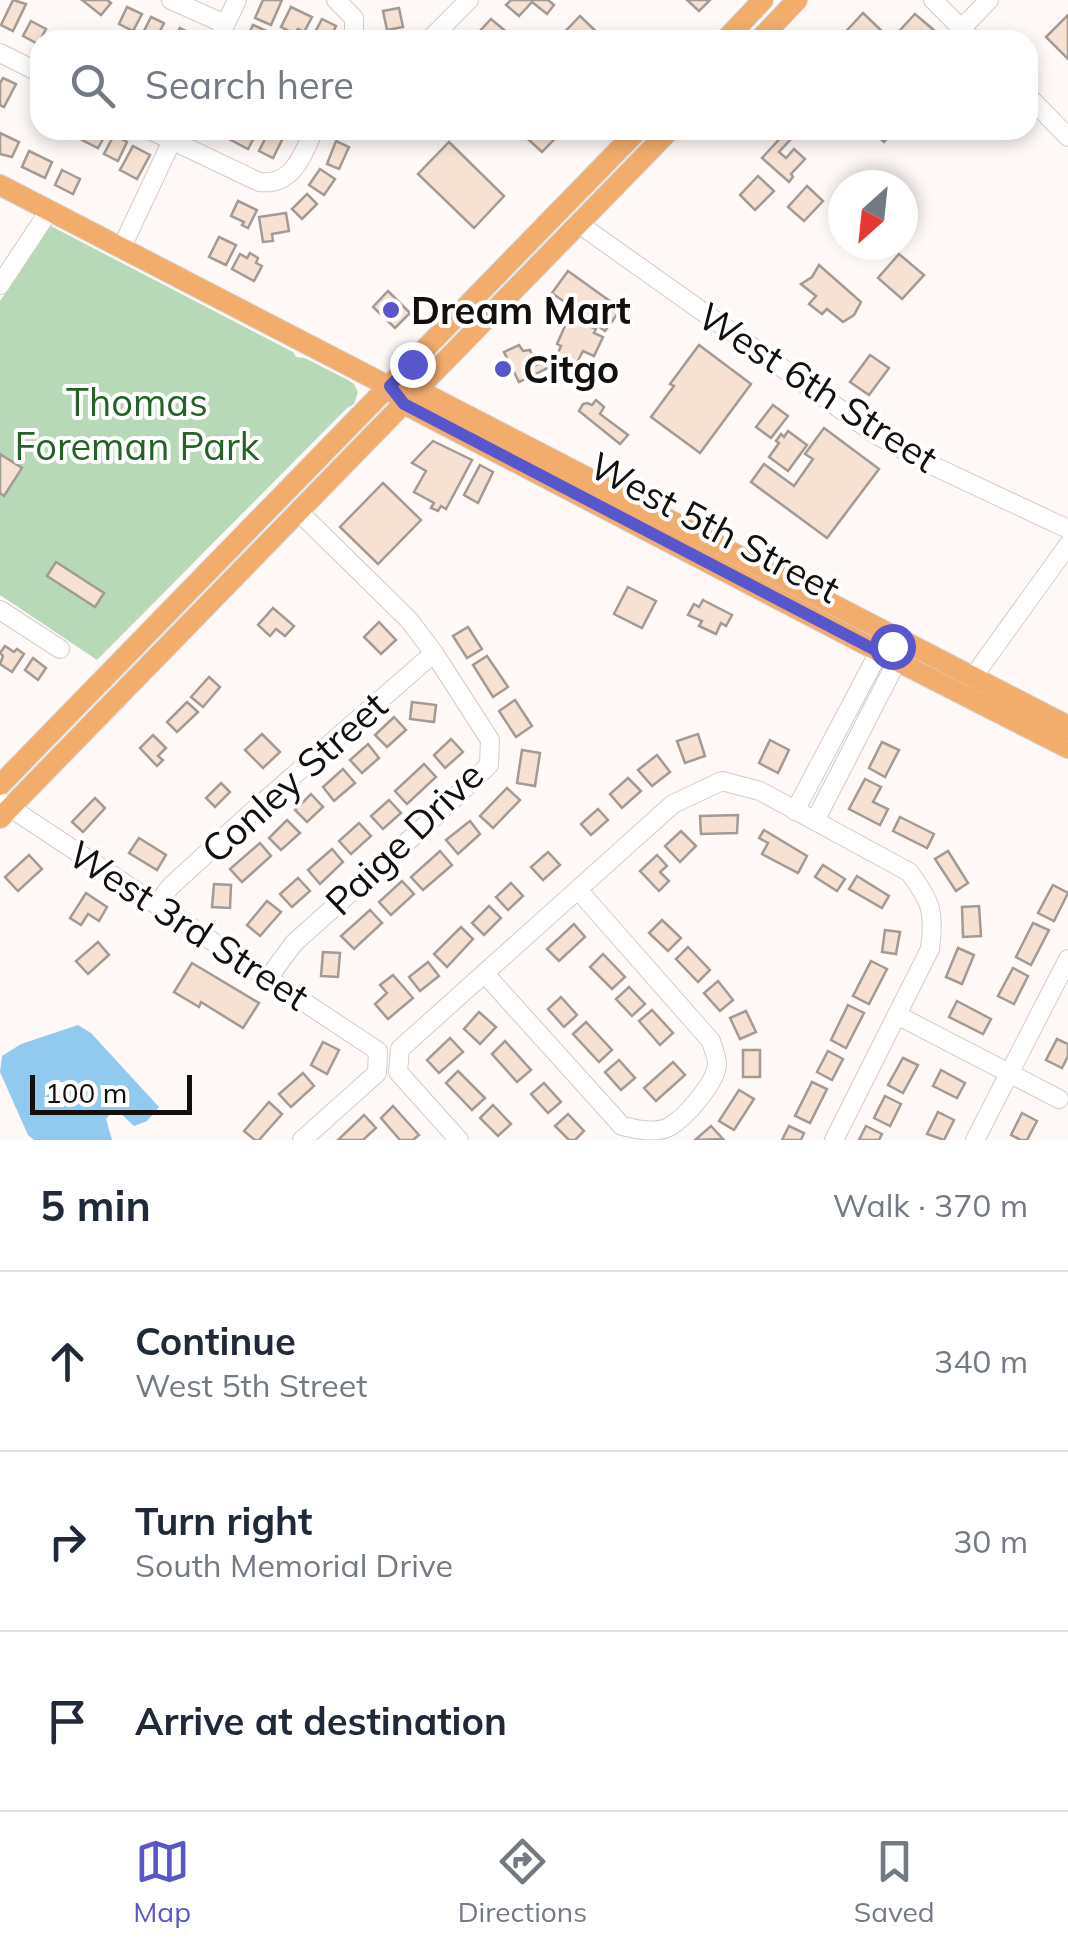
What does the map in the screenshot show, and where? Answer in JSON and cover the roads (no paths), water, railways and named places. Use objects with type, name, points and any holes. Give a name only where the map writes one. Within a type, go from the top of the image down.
[{"type":"main road","points":[[734,30],[763,0]]},
{"type":"main road","points":[[768,30],[798,0]]},
{"type":"main road","points":[[0,785],[628,140]]},
{"type":"main road","points":[[4,809],[660,140]]},
{"type":"main road","name":"West 5th Street","points":[[0,185],[411,397],[888,657],[1068,748]]},
{"type":"main road","name":"West 5th Street","points":[[411,397],[1068,726]]},
{"type":"main road","points":[[888,657],[884,646],[892,646],[995,697],[1029,705]]},
{"type":"main road","points":[[1002,713],[1068,738]]},
{"type":"street","points":[[171,0],[218,30]]},
{"type":"street","points":[[222,30],[236,0]]},
{"type":"street","points":[[336,0],[354,18],[356,30]]},
{"type":"street","points":[[439,30],[469,0]]},
{"type":"street","points":[[933,0],[963,30]]},
{"type":"street","points":[[970,30],[989,0]]},
{"type":"street","points":[[0,53],[30,69]]},
{"type":"street","points":[[1038,106],[1068,137]]},
{"type":"street","points":[[121,248],[172,140]]},
{"type":"street","points":[[181,140],[259,182],[268,183],[290,173],[309,140]]},
{"type":"street","points":[[0,285],[48,210]]},
{"type":"street","name":"West 6th Street","points":[[579,224],[876,434],[1068,530]]},
{"type":"street","name":"Paige Drive","points":[[269,977],[294,942],[489,765],[490,740],[410,620],[298,512]]},
{"type":"street","points":[[973,678],[1068,545]]},
{"type":"street","points":[[0,610],[60,650]]},
{"type":"street","name":"Conley Street","points":[[157,904],[253,811],[434,653]]},
{"type":"street","points":[[795,811],[888,657]]},
{"type":"street","points":[[815,822],[888,657]]},
{"type":"street","points":[[459,1140],[398,1072],[400,1049],[673,804],[722,781],[760,791],[909,872],[925,894],[934,921],[930,949],[834,1140]]},
{"type":"street","name":"West 3rd Street","points":[[4,809],[157,904],[378,1051],[377,1073],[302,1140]]},
{"type":"street","points":[[485,974],[622,1126],[644,1131],[668,1127],[702,1097],[717,1064],[712,1041],[580,890]]},
{"type":"street","points":[[974,1140],[1068,959]]},
{"type":"street","points":[[897,1015],[1058,1099]]},
{"type":"water","points":[[78,1025],[91,1033],[159,1107],[147,1121],[134,1126],[119,1112],[111,1113],[106,1119],[112,1140],[34,1140],[28,1135],[0,1072],[2,1056],[21,1044]]},
{"type":"place","name":"Dream Mart","points":[[391,310]]},
{"type":"place","name":"Citgo","points":[[503,369]]},
{"type":"park label","name":"Thomas Foreman Park","points":[[137,424]]}]
